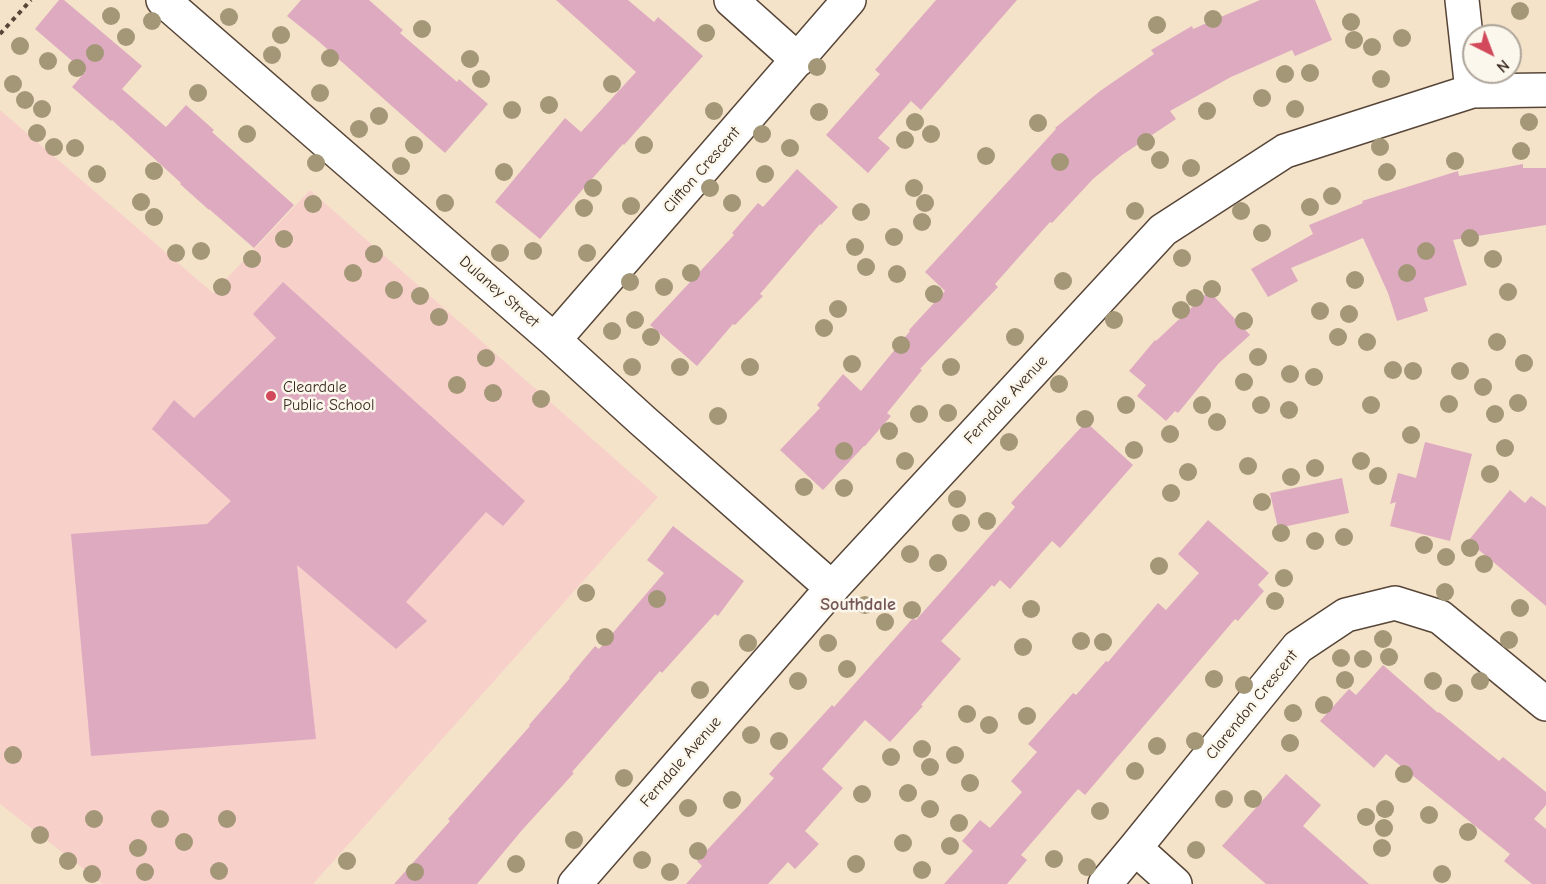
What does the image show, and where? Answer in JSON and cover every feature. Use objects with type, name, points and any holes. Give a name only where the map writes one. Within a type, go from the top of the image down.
[{"type":"street","name":"Dulaney Street","points":[[163,0],[554,340],[832,588]]},
{"type":"street","points":[[731,0],[798,60]]},
{"type":"street","name":"Clifton Crescent","points":[[554,340],[849,0]]},
{"type":"street","points":[[1462,0],[1472,91]]},
{"type":"street","name":"Ferndale Avenue","points":[[575,884],[832,588],[1163,230],[1285,151],[1472,91],[1546,90]]},
{"type":"street","name":"Clarendon Crescent","points":[[1105,884],[1298,647],[1346,615],[1395,603],[1440,617],[1546,704]]},
{"type":"street","points":[[1136,848],[1175,884]]},
{"type":"path","points":[[0,34],[31,0]]},
{"type":"shaded area","name":"Cleardale Public School","points":[[0,110],[213,293],[310,190],[658,497],[313,884],[103,884],[0,804]]},
{"type":"building","points":[[59,0],[64,0],[142,66],[122,89],[166,127],[186,105],[214,130],[212,132],[294,205],[254,248],[72,87],[85,72],[35,29]]},
{"type":"building","points":[[301,0],[369,0],[403,30],[400,33],[457,82],[459,79],[488,104],[445,153],[287,16]]},
{"type":"building","points":[[556,0],[628,0],[654,22],[658,17],[703,56],[540,239],[495,202],[565,118],[581,132],[636,72]]},
{"type":"building","points":[[936,0],[1017,0],[921,110],[911,101],[878,138],[890,148],[868,173],[826,135],[880,74],[875,70]]},
{"type":"building","points":[[1260,0],[1315,0],[1332,40],[1295,56],[1292,50],[1231,77],[1170,111],[1176,119],[1122,155],[1093,179],[1052,223],[1050,222],[995,284],[998,287],[920,369],[922,370],[887,413],[891,416],[823,490],[780,450],[820,408],[817,405],[843,374],[861,391],[909,330],[945,291],[925,272],[1055,128],[1100,91],[1154,54],[1151,50],[1192,26],[1193,29]]},
{"type":"building","points":[[1523,164],[1523,168],[1546,168],[1546,225],[1453,240],[1467,285],[1424,298],[1428,311],[1397,321],[1388,293],[1363,238],[1291,268],[1298,281],[1268,297],[1251,269],[1313,234],[1309,225],[1363,203],[1362,201],[1458,171],[1459,176]]},
{"type":"building","points":[[797,169],[838,207],[820,224],[760,294],[763,296],[735,325],[733,324],[697,366],[650,325],[734,235],[732,233],[758,203],[763,207]]},
{"type":"building","points":[[283,282],[525,501],[503,526],[486,512],[406,602],[427,621],[396,649],[297,565],[316,739],[91,756],[71,534],[207,524],[231,501],[152,429],[174,400],[194,418],[276,338],[253,314]]},
{"type":"building","points":[[1209,291],[1250,335],[1219,363],[1178,413],[1175,411],[1166,421],[1137,396],[1146,385],[1129,371],[1155,340]]},
{"type":"building","points":[[1086,422],[1133,465],[1060,548],[1052,541],[1010,589],[1000,580],[994,587],[992,585],[941,641],[961,659],[890,742],[865,720],[822,769],[843,788],[805,831],[819,844],[795,869],[788,862],[768,884],[686,884],[702,866],[697,861],[774,778],[769,774],[832,705],[834,707],[913,618],[916,620],[1015,507],[1011,503]]},
{"type":"building","points":[[1425,442],[1472,454],[1450,541],[1390,526],[1396,502],[1390,504],[1398,473],[1416,478]]},
{"type":"building","points":[[1342,478],[1349,513],[1278,528],[1270,493]]},
{"type":"building","points":[[1510,490],[1525,503],[1531,496],[1546,507],[1546,606],[1468,541]]},
{"type":"building","points":[[1208,520],[1269,573],[1258,585],[1264,591],[1238,621],[1235,619],[1085,795],[1078,789],[1021,855],[1027,860],[1007,884],[944,884],[973,851],[962,841],[980,820],[990,828],[1022,792],[1011,781],[1037,752],[1028,744],[1073,693],[1076,695],[1106,661],[1108,662],[1158,603],[1166,610],[1199,573],[1178,554]]},
{"type":"building","points":[[673,526],[744,581],[718,616],[715,614],[662,673],[660,671],[477,884],[394,884],[450,821],[448,819],[530,726],[595,646],[599,649],[664,573],[647,560]]},
{"type":"building","points":[[1383,665],[1438,713],[1499,761],[1503,757],[1546,792],[1546,805],[1534,819],[1546,829],[1546,884],[1532,884],[1504,861],[1510,854],[1386,754],[1374,768],[1320,721],[1349,689],[1356,695]]},
{"type":"building","points":[[1286,774],[1321,805],[1303,826],[1369,884],[1266,884],[1222,846]]},
{"type":"place","name":"Cleardale Public School","points":[[271,396]]},
{"type":"district","name":"Southdale","points":[[858,605]]}]
